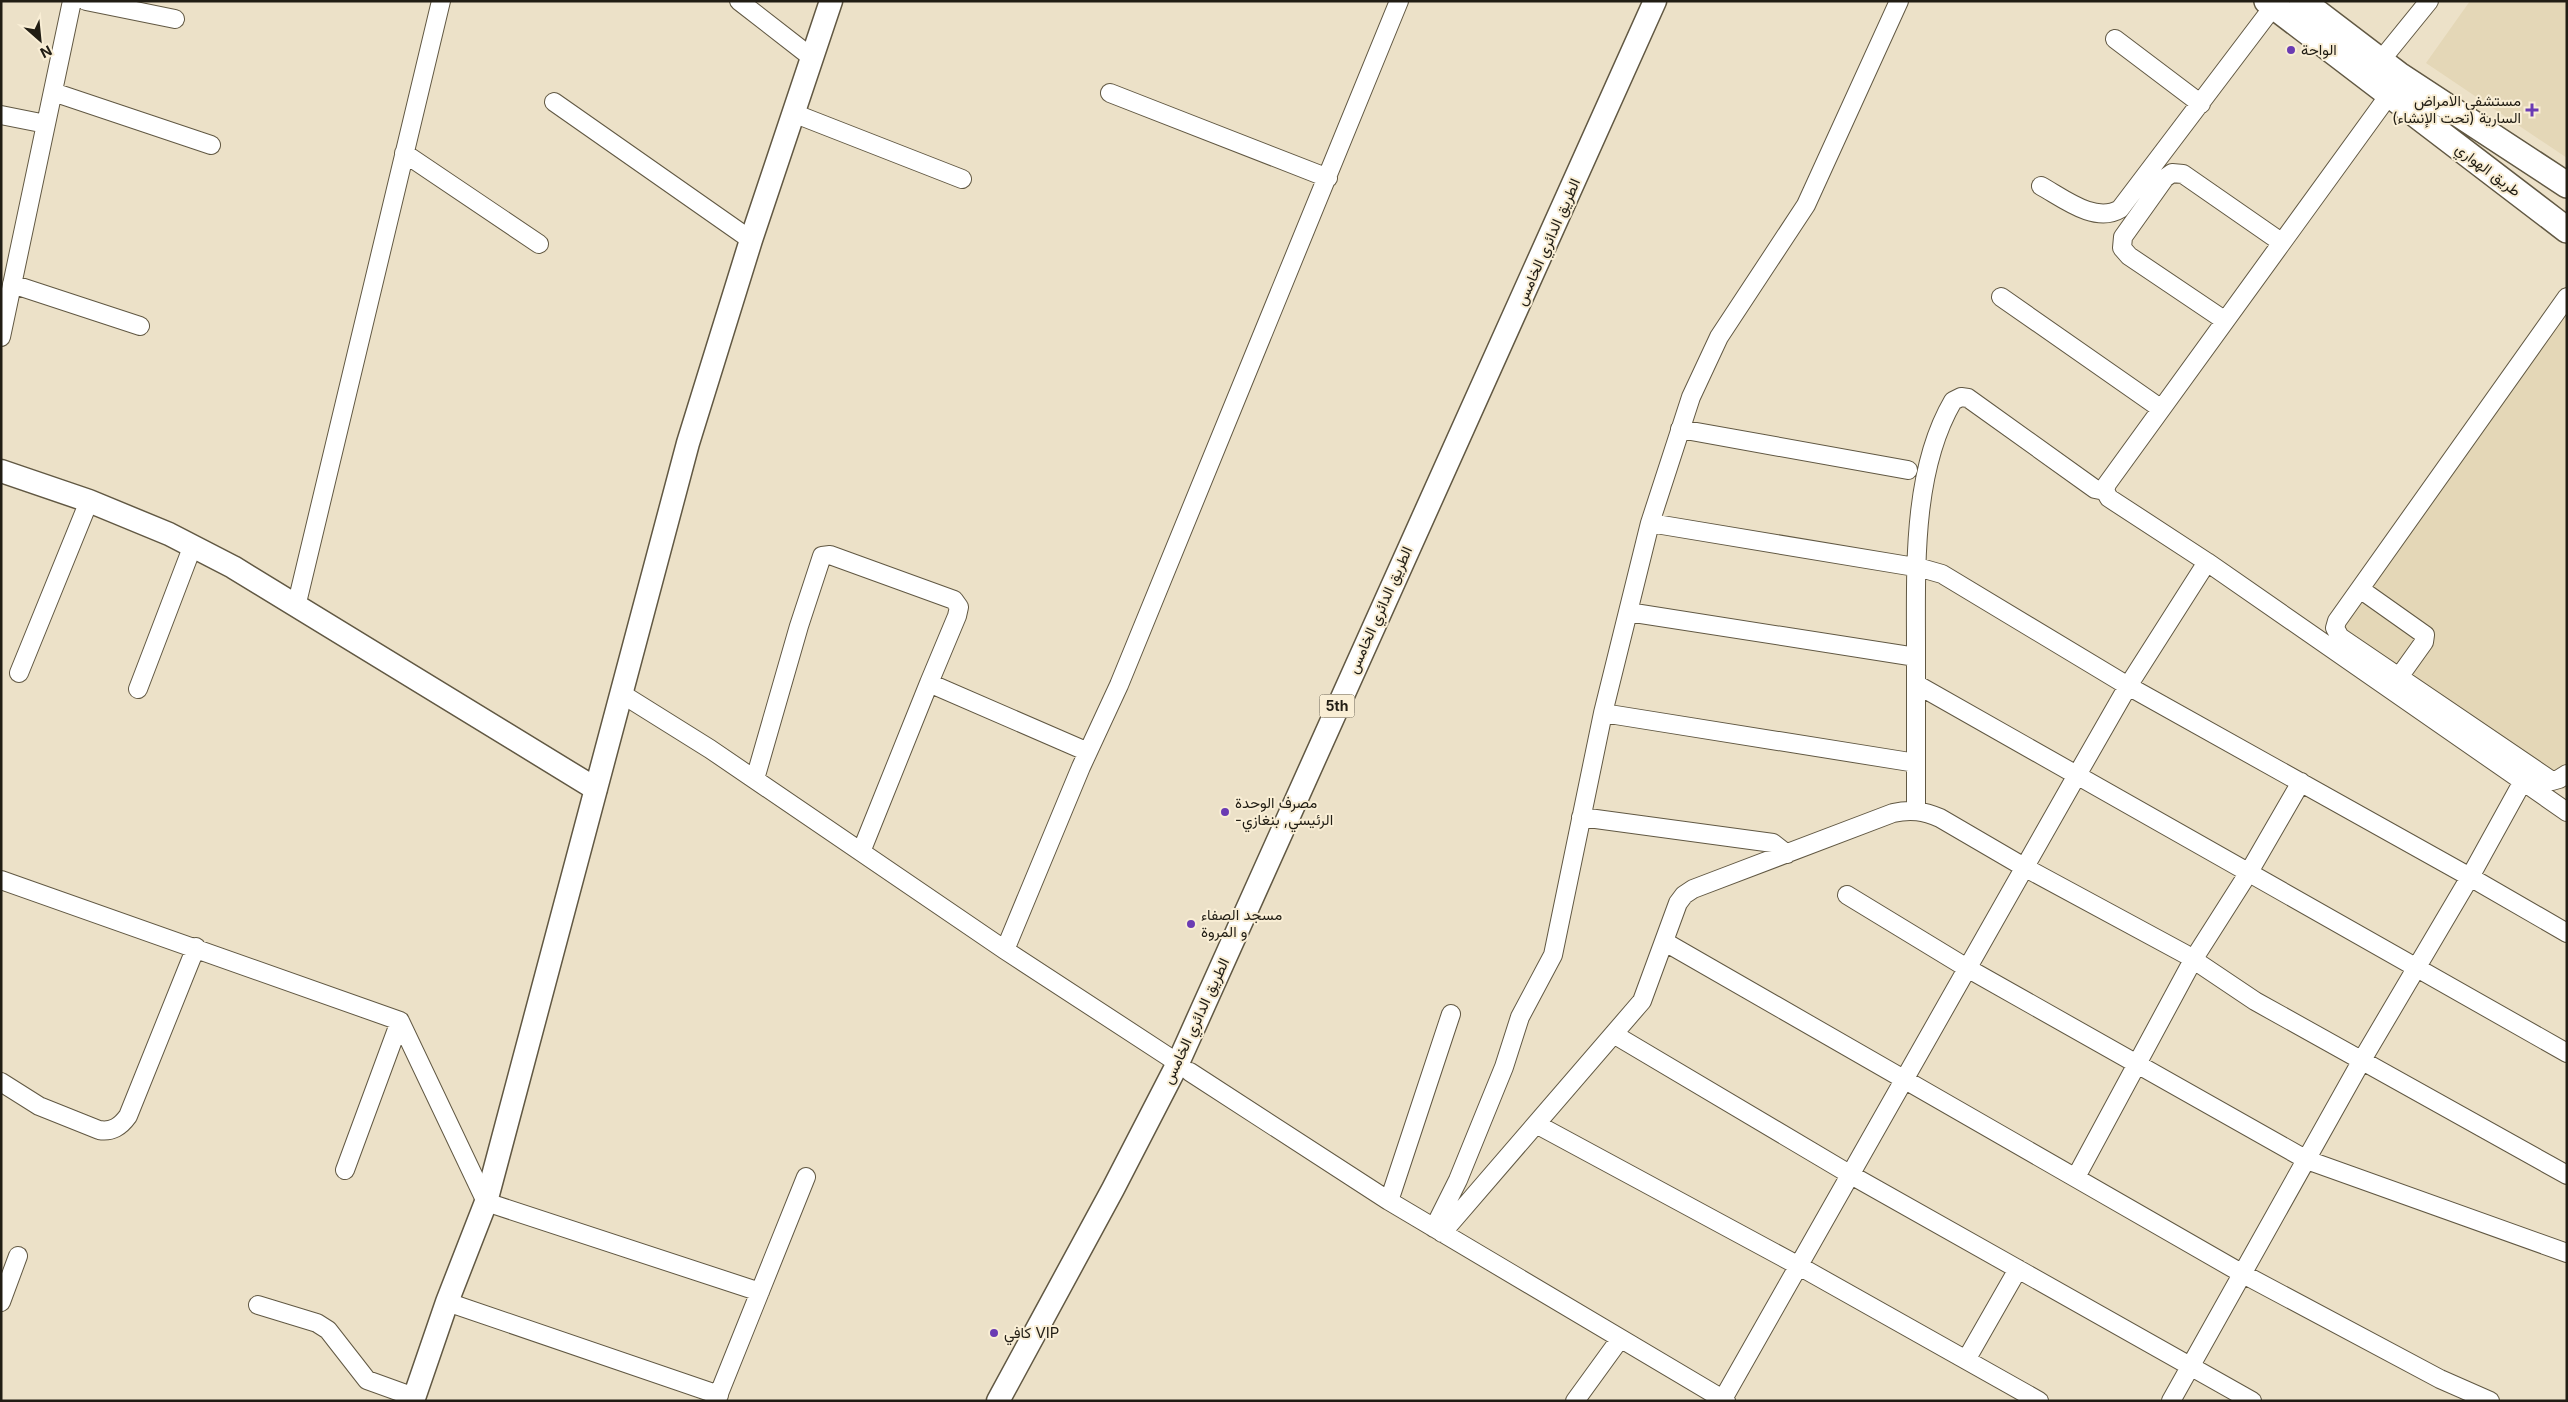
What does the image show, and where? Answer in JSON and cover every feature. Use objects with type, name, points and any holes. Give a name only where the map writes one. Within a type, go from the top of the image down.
[{"type":"highway","name":"طريق الهواري","points":[[2302,1],[2373,70],[2389,95],[2567,230]]},
{"type":"highway","name":"طريق الهواري","points":[[2270,4],[2373,70],[2567,185]]},
{"type":"main road","points":[[414,1399],[447,1302],[486,1202],[688,443],[751,240],[831,1]]},
{"type":"main road","name":"الطريق الدائري الخامس","points":[[1566,218],[1656,1]]},
{"type":"main road","name":"الطريق الدائري الخامس","points":[[1014,1401],[1136,1179],[1325,732],[1566,218],[1671,1]]},
{"type":"main road","points":[[1,471],[89,501],[193,546],[256,580],[296,607],[596,789]]},
{"type":"main road","name":"الطريق الدائري الخامس","points":[[998,1401],[1105,1205],[1184,1068]]},
{"type":"street","points":[[1,337],[72,1]]},
{"type":"street","points":[[86,1],[175,19]]},
{"type":"street","points":[[296,607],[440,1]]},
{"type":"street","points":[[739,1],[811,57]]},
{"type":"street","points":[[1005,950],[1088,752],[1123,675],[1399,1]]},
{"type":"street","points":[[1438,1230],[1504,1067],[1520,1018],[1553,955],[1603,712],[1650,523],[1690,397],[1719,337],[1806,205],[1899,1]]},
{"type":"street","points":[[2373,70],[2429,1]]},
{"type":"street","points":[[2040,186],[2093,213],[2104,215],[2115,212],[2125,205],[2201,104],[2270,4]]},
{"type":"street","points":[[2115,39],[2201,104]]},
{"type":"street","points":[[53,92],[211,146]]},
{"type":"street","points":[[1110,93],[1328,178]]},
{"type":"street","points":[[2389,95],[2160,408],[2107,484],[2105,491],[2109,498],[2207,562],[2567,812]]},
{"type":"street","points":[[554,102],[751,240]]},
{"type":"street","points":[[793,113],[962,179]]},
{"type":"street","points":[[1,115],[46,124]]},
{"type":"street","points":[[404,153],[538,244]]},
{"type":"street","points":[[2224,320],[2130,256],[2122,248],[2123,237],[2165,178],[2172,173],[2183,174],[2281,242]]},
{"type":"street","points":[[12,284],[140,326]]},
{"type":"street","points":[[2567,297],[2337,621],[2336,631],[2399,677],[2552,781],[2559,780],[2567,774]]},
{"type":"street","points":[[2001,298],[2160,408]]},
{"type":"street","points":[[1916,811],[1916,568],[1925,477],[1951,404],[1957,398],[1968,398],[2095,489],[2105,491]]},
{"type":"street","points":[[1680,429],[1908,470]]},
{"type":"street","points":[[19,673],[89,501]]},
{"type":"street","points":[[1650,523],[1933,571],[1951,578],[2128,686],[2567,933]]},
{"type":"street","points":[[138,688],[193,546]]},
{"type":"street","points":[[755,779],[799,626],[822,556],[830,555],[954,600],[959,607],[957,616],[861,852]]},
{"type":"street","points":[[622,694],[755,779],[1005,950],[1389,1201],[1724,1400],[2077,774],[2128,686],[2207,562]]},
{"type":"street","points":[[2360,589],[2425,635],[2424,642],[2399,677]]},
{"type":"street","points":[[1628,612],[1916,657]]},
{"type":"street","points":[[930,683],[1088,752]]},
{"type":"street","points":[[1916,684],[2567,1053]]},
{"type":"street","points":[[1603,712],[1916,763]]},
{"type":"street","points":[[2171,1401],[2362,1060],[2470,877],[2523,781]]},
{"type":"street","points":[[2076,1178],[2136,1064],[2194,960],[2300,782]]},
{"type":"street","points":[[1438,1230],[1536,1124],[1615,1035],[1642,1001],[1678,904],[1689,891],[1893,813],[1916,811],[1940,818],[2024,867],[2194,960],[2255,1001],[2567,1176]]},
{"type":"street","points":[[1582,817],[1773,843],[1787,854]]},
{"type":"street","points":[[1,880],[196,947],[400,1021],[486,1202],[760,1292]]},
{"type":"street","points":[[1847,895],[1967,968],[2307,1160],[2567,1253]]},
{"type":"street","points":[[1665,942],[2243,1274],[2440,1379],[2490,1401]]},
{"type":"street","points":[[1,1082],[48,1111],[98,1130],[107,1131],[117,1128],[128,1116],[196,947]]},
{"type":"street","points":[[1389,1201],[1451,1014]]},
{"type":"street","points":[[345,1170],[400,1021]]},
{"type":"street","points":[[1615,1035],[1851,1176],[2252,1401]]},
{"type":"street","points":[[1536,1124],[1799,1266],[2039,1401]]},
{"type":"street","points":[[447,1302],[718,1398],[806,1177]]},
{"type":"street","points":[[1,1302],[18,1256]]},
{"type":"street","points":[[1966,1360],[2018,1269]]},
{"type":"street","points":[[258,1306],[317,1323],[328,1330],[367,1380],[414,1399]]},
{"type":"street","points":[[1575,1401],[1620,1339]]},
{"type":"shaded area","name":"مستشفي الامراض السارية (تحت الإنشاء)","points":[[2470,1],[2567,1],[2567,158],[2426,63]]},
{"type":"shaded area","points":[[2567,313],[2567,791],[2342,627]]},
{"type":"place","name":"الواحة","points":[[2291,50]]},
{"type":"place","name":"مستشفي الامراض السارية (تحت الإنشاء)","points":[[2532,110]]},
{"type":"place","name":"مصرف الوحدة -الرئيسي, بنغازي","points":[[1225,812]]},
{"type":"place","name":"مسجد الصفاء و المروة","points":[[1191,924]]},
{"type":"place","name":"كافي VIP","points":[[994,1333]]}]
